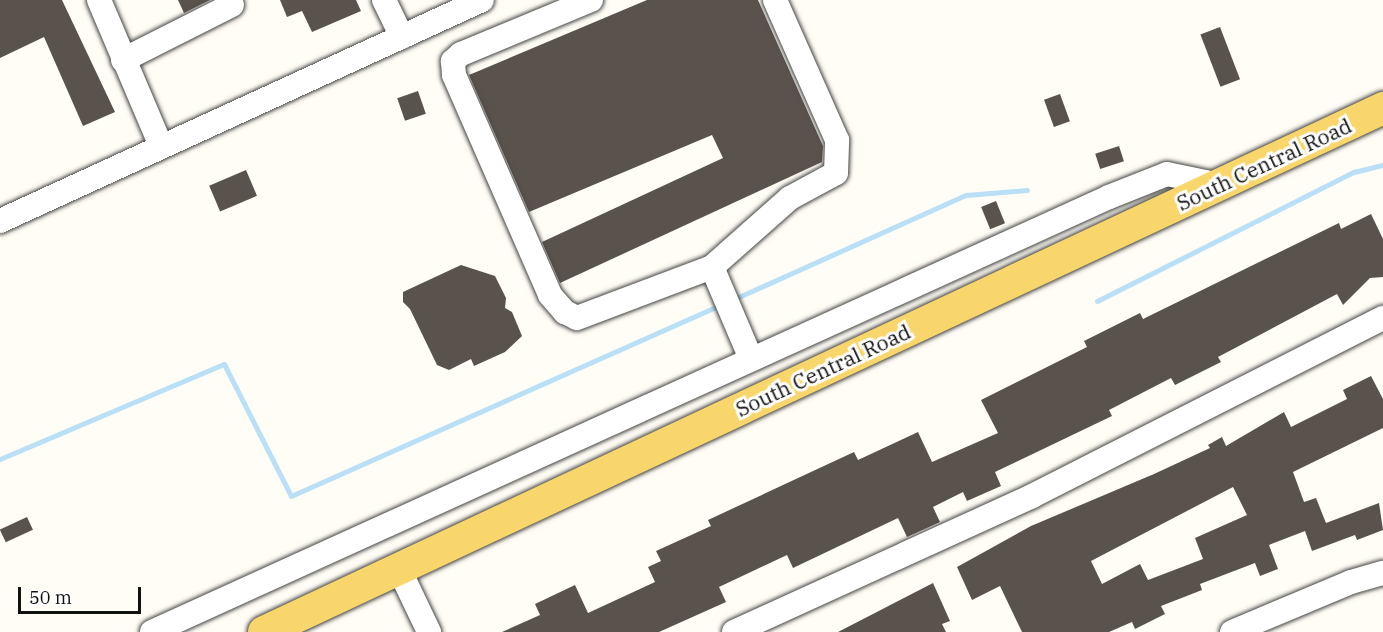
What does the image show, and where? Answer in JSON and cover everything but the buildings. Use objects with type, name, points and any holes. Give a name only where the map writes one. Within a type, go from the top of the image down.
[{"type":"main road","name":"South Central Road","points":[[310,632],[403,578],[1383,108]]},
{"type":"main road","name":"South Central Road","points":[[264,632],[403,578],[1383,131]]},
{"type":"street","points":[[99,0],[161,146]]},
{"type":"street","points":[[384,0],[402,36]]},
{"type":"street","points":[[0,221],[482,0]]},
{"type":"street","points":[[591,0],[461,54],[453,61],[454,75],[550,295],[565,312],[577,318],[712,267],[790,198],[836,173],[837,140],[775,0]]},
{"type":"street","points":[[123,60],[232,5]]},
{"type":"street","points":[[152,632],[751,359],[1167,174],[1220,185]]},
{"type":"street","points":[[712,267],[751,359]]},
{"type":"street","points":[[734,632],[1032,496],[1383,318]]},
{"type":"street","points":[[1232,632],[1351,582],[1383,573]]},
{"type":"street","points":[[403,578],[429,632]]},
{"type":"waterway","points":[[1097,301],[1354,172],[1383,165]]},
{"type":"waterway","points":[[732,300],[966,195],[1027,190]]},
{"type":"waterway","points":[[0,459],[224,364],[291,496],[721,305]]}]
